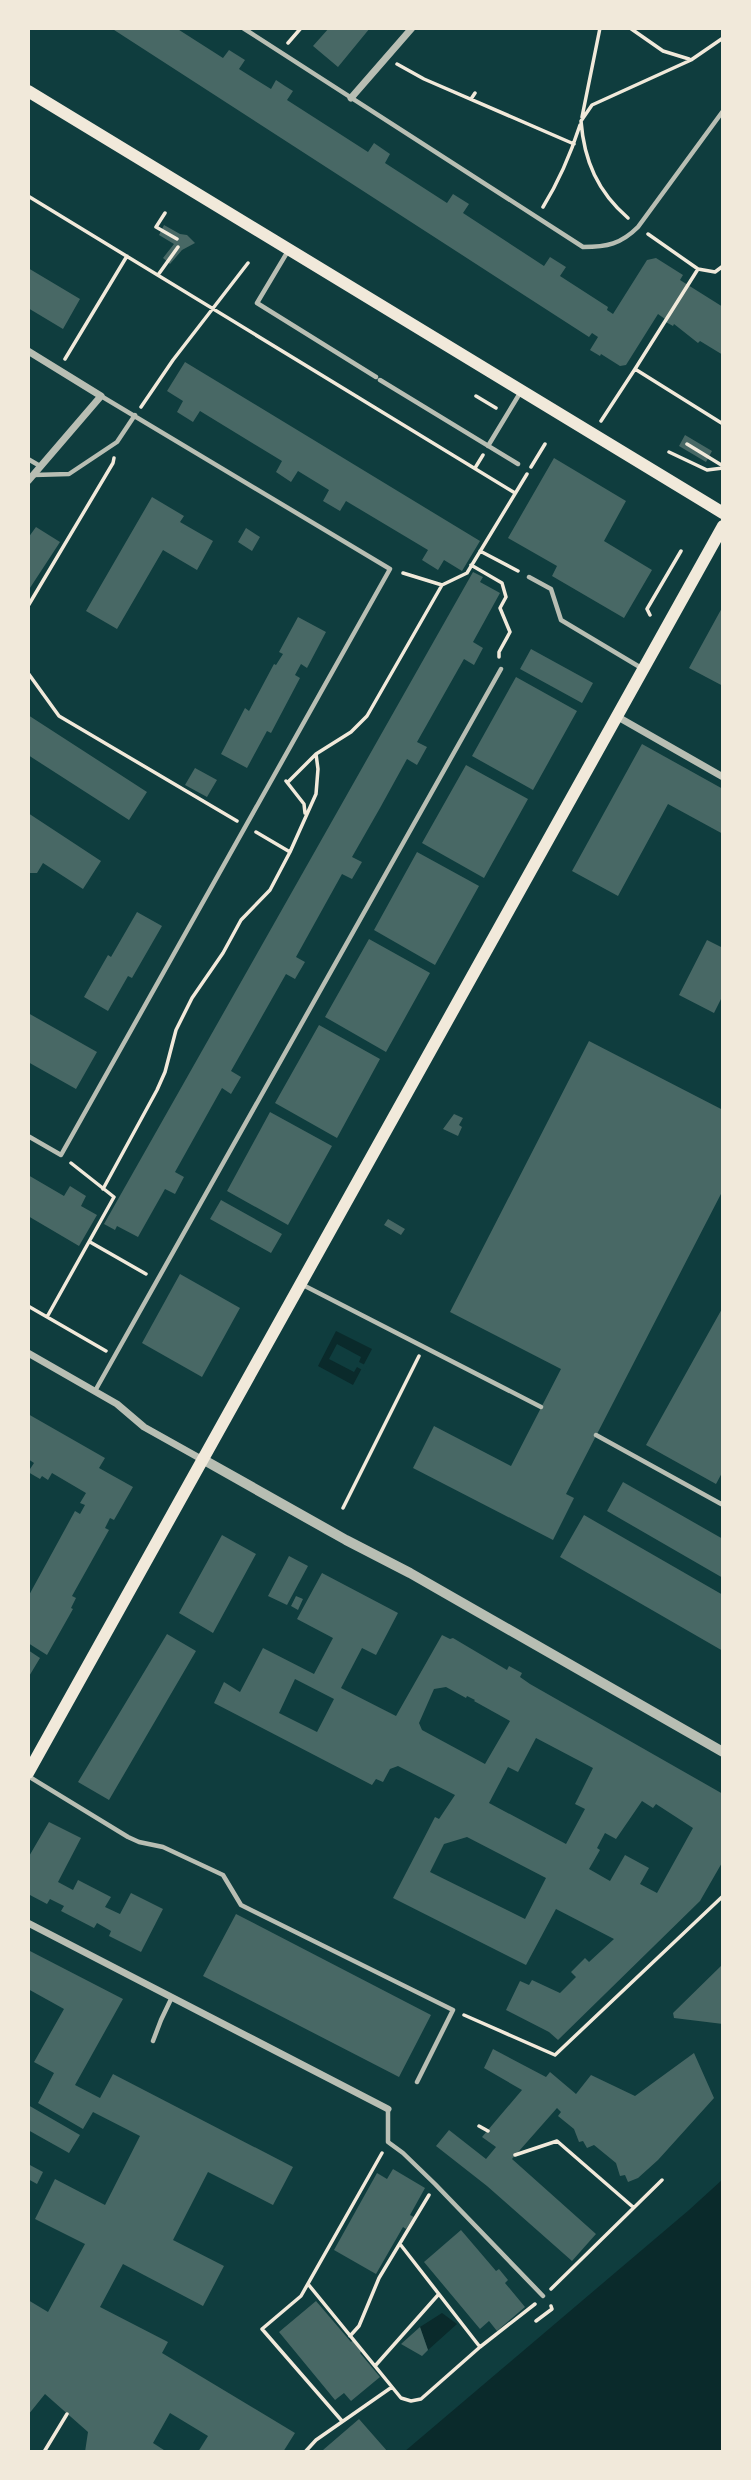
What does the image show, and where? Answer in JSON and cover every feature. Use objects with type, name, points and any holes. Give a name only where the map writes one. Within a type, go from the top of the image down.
[{"type":"main road","points":[[28,91],[723,513]]},
{"type":"main road","points":[[28,1775],[723,526]]},
{"type":"street","points":[[351,98],[412,28]]},
{"type":"street","points":[[28,351],[101,396],[31,478]]},
{"type":"street","points":[[618,717],[723,777]]},
{"type":"street","points":[[28,1353],[117,1404],[144,1427],[410,1573],[723,1752]]},
{"type":"street","points":[[28,1923],[388,2109]]},
{"type":"lane","points":[[243,28],[583,247],[614,245],[628,238],[723,111]]},
{"type":"lane","points":[[288,250],[257,303],[517,464]]},
{"type":"lane","points":[[488,446],[521,392]]},
{"type":"lane","points":[[28,1136],[61,1155],[390,569],[101,396]]},
{"type":"lane","points":[[31,478],[69,474],[117,442],[135,415]]},
{"type":"lane","points":[[28,459],[40,466]]},
{"type":"lane","points":[[529,577],[551,589],[561,620],[644,669]]},
{"type":"lane","points":[[95,1391],[500,669]]},
{"type":"lane","points":[[302,1284],[541,1407]]},
{"type":"lane","points":[[596,1434],[723,1505]]},
{"type":"lane","points":[[28,1775],[128,1837],[163,1847],[223,1875],[241,1905],[453,2010],[417,2082]]},
{"type":"lane","points":[[153,2041],[172,1997]]},
{"type":"lane","points":[[388,2109],[388,2142],[435,2184],[543,2296]]},
{"type":"path","points":[[280,53],[301,28]]},
{"type":"path","points":[[537,217],[553,192],[574,144],[600,28]]},
{"type":"path","points":[[630,28],[663,51],[691,60]]},
{"type":"path","points":[[723,38],[691,60],[592,105],[581,121],[583,147],[599,188],[638,227],[698,269],[715,272],[723,267]]},
{"type":"path","points":[[386,58],[424,79],[574,144]]},
{"type":"path","points":[[471,99],[475,93]]},
{"type":"path","points":[[28,196],[515,493]]},
{"type":"path","points":[[165,213],[156,227],[177,239]]},
{"type":"path","points":[[158,275],[178,247]]},
{"type":"path","points":[[59,370],[127,256]]},
{"type":"path","points":[[135,415],[173,360],[248,263]]},
{"type":"path","points":[[592,435],[698,269]]},
{"type":"path","points":[[635,369],[723,424]]},
{"type":"path","points":[[476,396],[507,415]]},
{"type":"path","points":[[28,606],[113,463],[117,442]]},
{"type":"path","points":[[288,782],[316,754],[351,732],[367,716],[442,585],[467,572],[545,444]]},
{"type":"path","points":[[687,444],[723,467]]},
{"type":"path","points":[[669,452],[707,470],[723,467]]},
{"type":"path","points":[[480,551],[529,577]]},
{"type":"path","points":[[650,615],[647,609],[681,551]]},
{"type":"path","points":[[471,565],[502,583],[506,597],[500,608],[510,632],[499,652],[500,669]]},
{"type":"path","points":[[390,569],[442,585]]},
{"type":"path","points":[[28,673],[59,716],[290,852]]},
{"type":"path","points":[[103,1189],[158,1090],[176,1030],[192,998],[223,953],[241,920],[270,890],[290,852],[316,794],[316,754]]},
{"type":"path","points":[[275,775],[288,782],[304,804],[306,815]]},
{"type":"path","points":[[47,1317],[114,1197],[61,1155]]},
{"type":"path","points":[[90,1242],[156,1279]]},
{"type":"path","points":[[28,1306],[114,1355]]},
{"type":"path","points":[[343,1508],[424,1346]]},
{"type":"path","points":[[453,2010],[555,2055],[723,1896]]},
{"type":"path","points":[[479,2126],[488,2131]]},
{"type":"path","points":[[515,2155],[557,2141],[634,2208]]},
{"type":"path","points":[[342,2421],[262,2329],[301,2295],[388,2142]]},
{"type":"path","points":[[308,2284],[401,2398],[411,2401],[421,2399],[543,2296],[662,2180]]},
{"type":"path","points":[[350,2336],[359,2326],[373,2290],[435,2184]]},
{"type":"path","points":[[399,2244],[480,2347]]},
{"type":"path","points":[[375,2366],[438,2295]]},
{"type":"path","points":[[536,2321],[542,2317]]},
{"type":"path","points":[[305,2452],[316,2440],[392,2387]]},
{"type":"path","points":[[44,2452],[67,2414]]},
{"type":"water","points":[[336,1331],[372,1349],[353,1385],[318,1366]]},
{"type":"water","points":[[723,2179],[723,2452],[404,2452],[689,2210]]},
{"type":"water","points":[[442,2313],[457,2324],[428,2350],[420,2327]]},
{"type":"pier","points":[[337,1344],[361,1357],[359,1362],[367,1366],[364,1371],[357,1367],[354,1372],[329,1359]]},
{"type":"building","points":[[111,28],[176,28],[223,58],[229,50],[245,60],[239,69],[271,89],[276,80],[293,91],[287,100],[368,152],[374,143],[390,154],[385,163],[447,203],[453,194],[469,204],[463,213],[544,266],[550,257],[566,267],[560,276],[608,307],[607,310],[613,314],[647,260],[656,258],[683,275],[680,280],[723,307],[723,355],[700,341],[698,343],[674,324],[673,326],[664,321],[658,314],[626,365],[620,366],[601,354],[600,356],[590,350],[598,337],[592,333],[589,337]]},
{"type":"building","points":[[329,28],[370,28],[338,67],[313,46]]},
{"type":"building","points":[[164,225],[187,235],[195,243],[182,250],[170,264],[163,258],[174,244],[159,235]]},
{"type":"building","points":[[28,268],[80,299],[63,329],[28,308]]},
{"type":"building","points":[[185,362],[480,541],[462,571],[444,560],[438,570],[422,560],[428,550],[346,501],[340,511],[323,501],[329,490],[298,471],[291,482],[276,472],[282,461],[200,411],[193,422],[177,412],[183,401],[167,391]]},
{"type":"building","points":[[685,435],[712,451],[706,462],[679,446]]},
{"type":"building","points":[[554,458],[626,501],[604,541],[652,570],[624,618],[552,576],[557,566],[508,538]]},
{"type":"building","points":[[152,497],[184,516],[180,522],[213,541],[197,570],[163,550],[117,629],[86,611]]},
{"type":"building","points":[[36,527],[60,542],[28,591],[28,538]]},
{"type":"building","points":[[246,528],[260,537],[252,551],[238,542]]},
{"type":"building","points":[[473,572],[483,577],[480,582],[500,593],[473,642],[483,648],[474,665],[464,659],[417,742],[427,747],[417,765],[407,759],[352,857],[362,862],[352,879],[342,874],[296,957],[305,962],[295,979],[286,974],[231,1071],[241,1077],[231,1094],[222,1088],[175,1172],[184,1177],[175,1194],[165,1189],[138,1237],[117,1226],[115,1230],[104,1224]]},
{"type":"building","points":[[723,606],[723,686],[689,668]]},
{"type":"building","points":[[298,617],[326,632],[307,668],[301,664],[295,675],[300,678],[271,733],[267,731],[247,768],[221,754],[245,708],[249,711],[274,664],[276,665],[283,654],[279,652]]},
{"type":"building","points":[[531,649],[593,683],[582,703],[520,669]]},
{"type":"building","points":[[516,677],[577,711],[533,790],[472,756]]},
{"type":"building","points":[[28,715],[147,792],[129,820],[28,755]]},
{"type":"building","points":[[642,744],[723,789],[723,834],[668,804],[618,896],[572,871]]},
{"type":"building","points":[[466,765],[528,799],[484,878],[422,843]]},
{"type":"building","points":[[195,768],[217,780],[207,797],[185,785]]},
{"type":"building","points":[[28,813],[101,861],[83,889],[43,863],[37,873],[28,873]]},
{"type":"building","points":[[417,852],[479,886],[435,965],[374,930]]},
{"type":"building","points":[[137,912],[162,926],[132,978],[128,976],[108,1011],[84,997]]},
{"type":"building","points":[[369,939],[430,973],[386,1052],[325,1017]]},
{"type":"building","points":[[707,940],[723,948],[723,995],[714,1013],[679,995]]},
{"type":"building","points":[[28,1013],[97,1052],[76,1089],[28,1062]]},
{"type":"building","points":[[319,1025],[380,1059],[337,1138],[275,1103]]},
{"type":"building","points":[[589,1041],[723,1110],[723,1190],[566,1494],[574,1498],[553,1540],[413,1468],[434,1426],[511,1466],[561,1369],[450,1312]]},
{"type":"building","points":[[270,1112],[332,1146],[288,1225],[227,1191]]},
{"type":"building","points":[[454,1114],[463,1118],[458,1136],[443,1129]]},
{"type":"building","points":[[28,1175],[64,1196],[70,1186],[86,1196],[81,1206],[97,1215],[79,1246],[28,1216]]},
{"type":"building","points":[[221,1200],[282,1234],[271,1253],[210,1219]]},
{"type":"building","points":[[388,1219],[405,1229],[401,1235],[384,1225]]},
{"type":"building","points":[[180,1274],[240,1308],[202,1377],[142,1343]]},
{"type":"building","points":[[723,1307],[723,1471],[716,1484],[646,1445]]},
{"type":"building","points":[[28,1414],[105,1458],[99,1468],[133,1487],[114,1520],[110,1518],[105,1528],[109,1530],[72,1596],[76,1598],[71,1608],[73,1609],[47,1655],[28,1643],[28,1597],[75,1511],[80,1514],[85,1505],[80,1503],[86,1493],[52,1473],[48,1480],[28,1472],[34,1463],[28,1459]]},
{"type":"building","points":[[623,1482],[723,1539],[723,1578],[607,1511]]},
{"type":"building","points":[[584,1515],[723,1595],[723,1651],[560,1557]]},
{"type":"building","points":[[222,1535],[256,1554],[213,1633],[179,1613]]},
{"type":"building","points":[[289,1556],[308,1566],[287,1605],[268,1596]]},
{"type":"building","points":[[322,1573],[398,1613],[376,1655],[362,1648],[341,1688],[396,1716],[442,1635],[453,1638],[507,1670],[509,1666],[522,1673],[520,1677],[530,1684],[723,1794],[723,1861],[700,1901],[558,2040],[549,2032],[506,2010],[520,1981],[529,1985],[532,1980],[560,1993],[576,1977],[571,1972],[585,1958],[589,1962],[614,1939],[556,1909],[526,1965],[393,1898],[435,1817],[439,1819],[455,1795],[398,1766],[390,1769],[383,1782],[376,1779],[372,1785],[214,1703],[224,1682],[240,1692],[263,1648],[314,1674],[333,1638],[297,1619]],"holes":[[[295,1679],[334,1699],[317,1732],[279,1713]],[[446,1687],[475,1700],[510,1721],[485,1764],[422,1730],[419,1723],[434,1689]],[[536,1738],[593,1768],[575,1804],[585,1809],[566,1844],[489,1803],[508,1767],[518,1772]],[[642,1801],[653,1808],[656,1804],[693,1828],[657,1893],[640,1884],[649,1868],[625,1855],[610,1881],[589,1869],[600,1850],[597,1848],[605,1833],[616,1839]],[[467,1837],[546,1878],[525,1919],[430,1872],[444,1844]]]},
{"type":"building","points":[[296,1596],[303,1599],[298,1610],[291,1606]]},
{"type":"building","points":[[167,1634],[196,1651],[109,1800],[78,1782]]},
{"type":"building","points":[[28,1650],[40,1658],[28,1678]]},
{"type":"building","points":[[49,1822],[81,1838],[58,1882],[73,1890],[78,1880],[111,1897],[105,1907],[120,1914],[131,1893],[163,1909],[141,1952],[109,1936],[111,1931],[97,1923],[94,1928],[61,1911],[64,1906],[50,1899],[47,1904],[28,1894],[28,1858]]},
{"type":"building","points":[[236,1914],[431,2015],[399,2077],[203,1976]]},
{"type":"building","points":[[28,1950],[123,1999],[75,2085],[100,2098],[113,2074],[293,2167],[273,2205],[208,2172],[173,2240],[224,2266],[203,2306],[123,2264],[100,2307],[168,2342],[162,2353],[295,2433],[283,2452],[198,2452],[208,2436],[170,2413],[153,2443],[167,2452],[85,2452],[88,2432],[45,2394],[28,2415],[28,2300],[48,2312],[85,2244],[35,2219],[55,2179],[105,2205],[140,2136],[93,2112],[83,2129],[38,2103],[54,2073],[34,2062],[64,2009],[28,1989]]},
{"type":"building","points":[[723,1964],[723,2024],[674,2018],[673,2013]]},
{"type":"building","points":[[493,2049],[546,2077],[550,2072],[576,2094],[591,2075],[635,2096],[694,2053],[714,2098],[658,2160],[638,2178],[628,2182],[625,2175],[620,2176],[616,2163],[594,2145],[587,2148],[583,2141],[579,2142],[574,2129],[558,2116],[561,2112],[557,2108],[512,2159],[596,2234],[572,2261],[487,2186],[436,2146],[449,2130],[486,2159],[496,2147],[482,2137],[522,2090],[484,2068]]},
{"type":"building","points":[[28,2105],[80,2135],[69,2153],[28,2130]]},
{"type":"building","points":[[28,2164],[43,2172],[37,2184],[28,2179]]},
{"type":"building","points":[[393,2169],[425,2188],[410,2215],[414,2217],[406,2229],[403,2227],[376,2274],[334,2250],[377,2173],[387,2179]]},
{"type":"building","points":[[461,2230],[496,2271],[499,2269],[508,2280],[505,2283],[525,2307],[497,2331],[489,2321],[480,2329],[424,2262]]},
{"type":"building","points":[[316,2301],[351,2342],[354,2339],[363,2350],[360,2353],[380,2377],[351,2401],[344,2393],[335,2400],[279,2332]]},
{"type":"building","points":[[420,2327],[428,2350],[422,2356],[401,2344]]},
{"type":"building","points":[[359,2419],[388,2452],[323,2450]]}]
